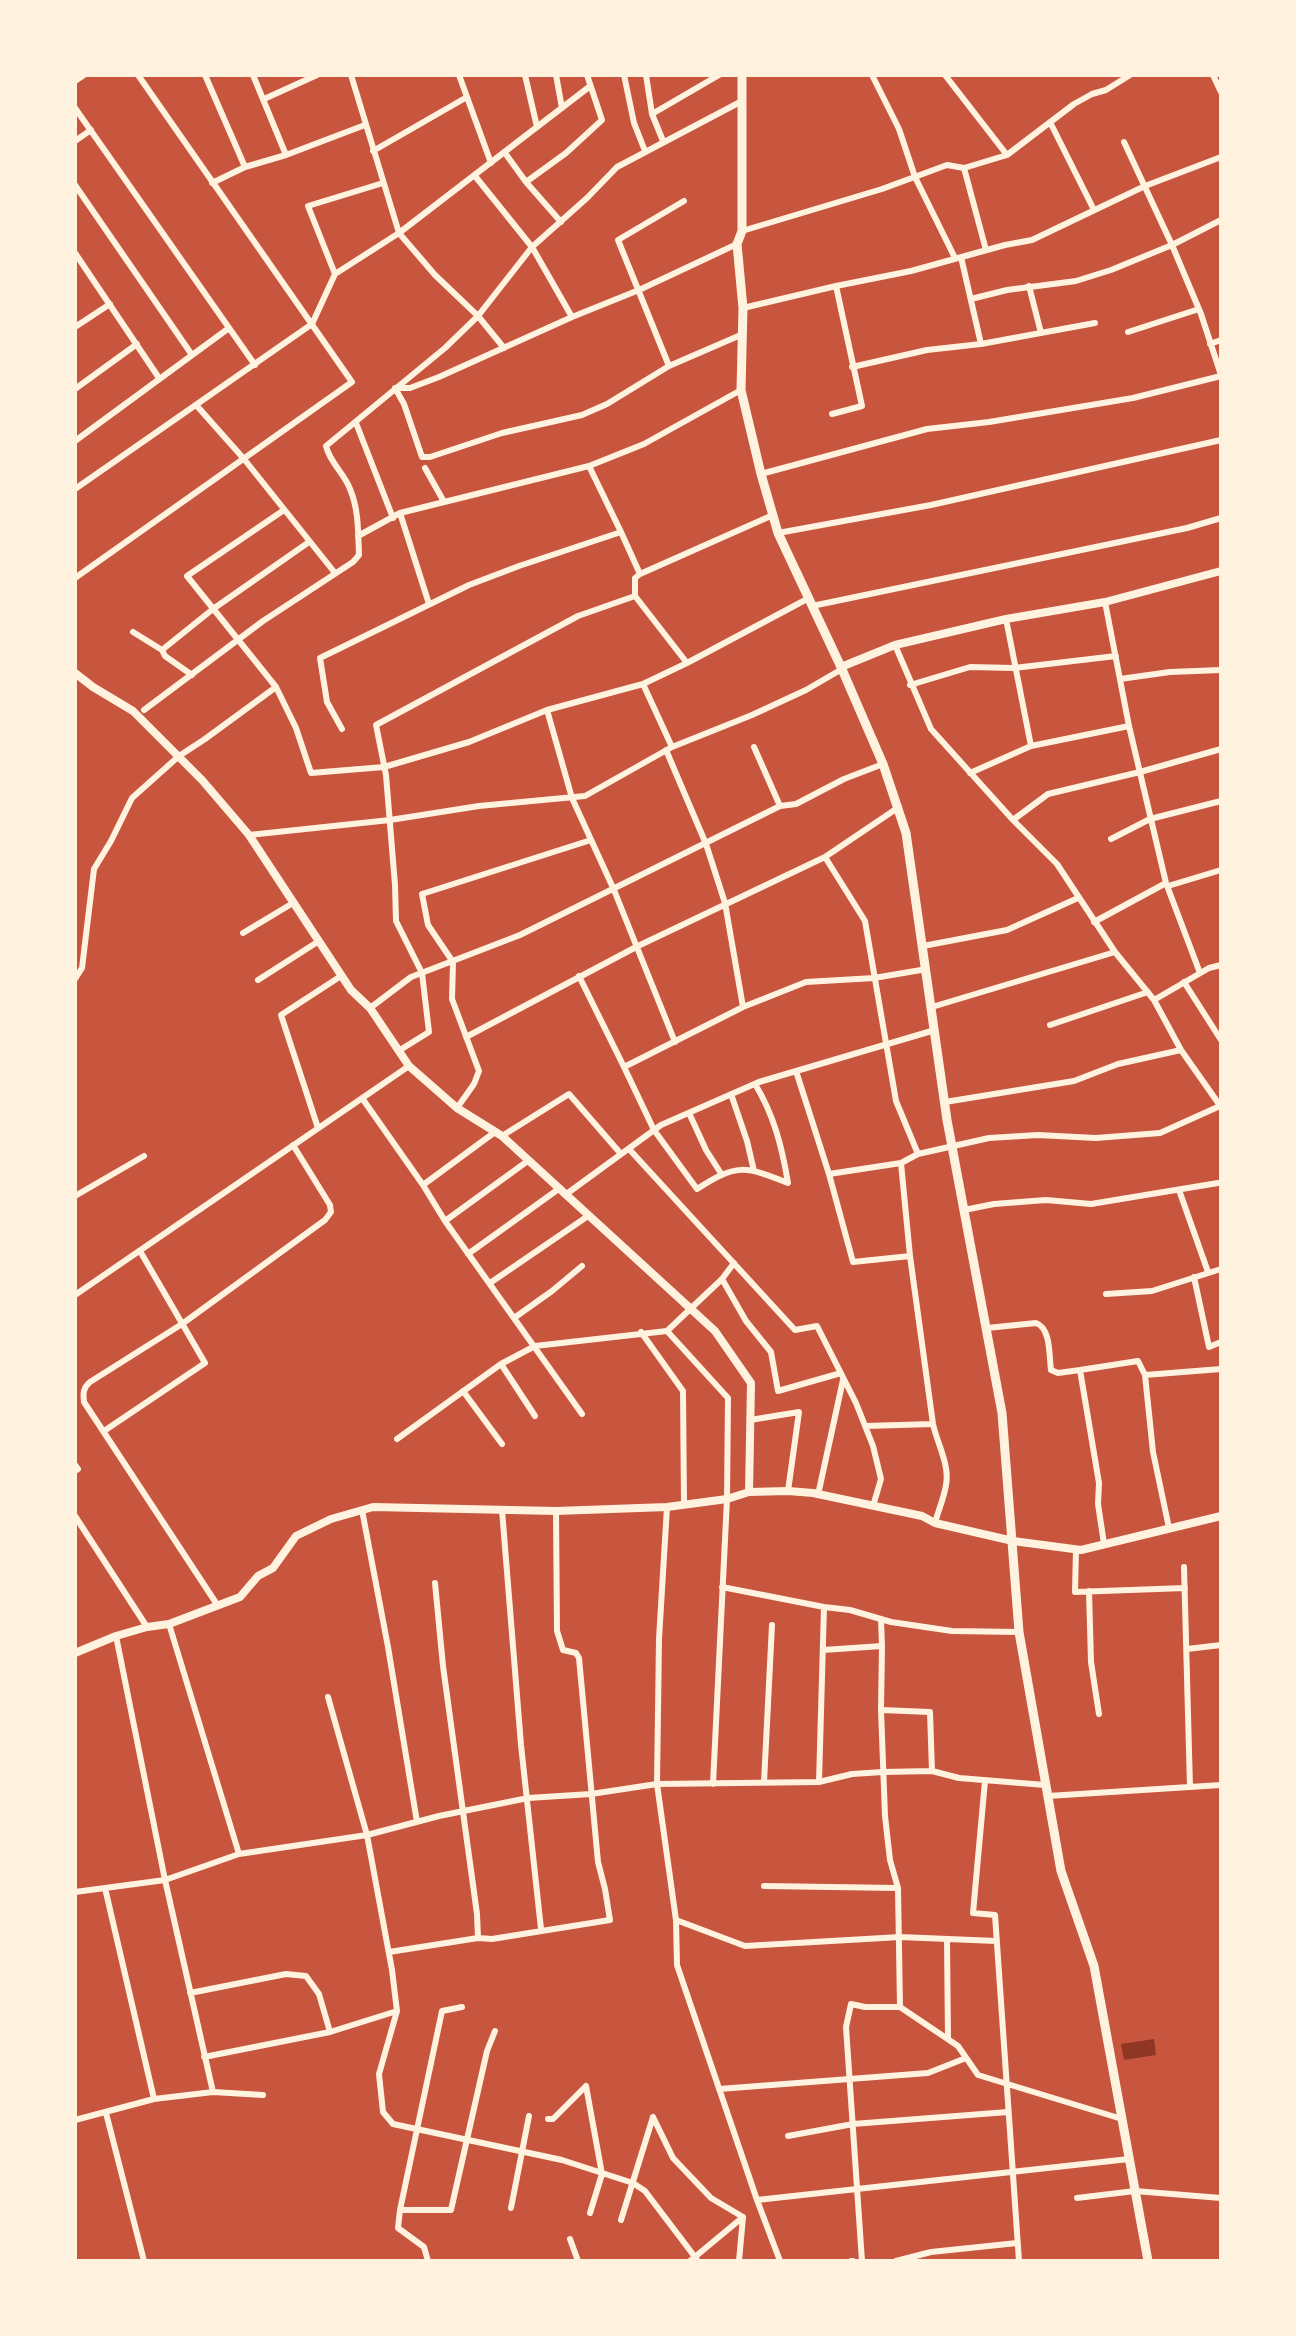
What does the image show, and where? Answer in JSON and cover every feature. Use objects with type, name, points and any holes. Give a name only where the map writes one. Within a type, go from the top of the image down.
[{"type":"main road","points":[[742,75],[742,231],[737,244],[743,308],[741,390],[778,533],[842,668],[883,764],[906,833],[952,1146],[1002,1413],[1019,1632],[1060,1871],[1094,1966],[1148,2261]]},
{"type":"street","points":[[75,81],[84,75]]},
{"type":"street","points":[[205,75],[245,167]]},
{"type":"street","points":[[253,75],[286,155]]},
{"type":"street","points":[[264,99],[317,75]]},
{"type":"street","points":[[351,75],[399,233],[435,275],[478,316],[504,348]]},
{"type":"street","points":[[459,75],[491,163]]},
{"type":"street","points":[[525,75],[537,127]]},
{"type":"street","points":[[556,75],[562,108]]},
{"type":"street","points":[[526,182],[566,153],[602,121],[587,75]]},
{"type":"street","points":[[624,75],[634,123],[645,151]]},
{"type":"street","points":[[646,75],[652,114],[663,141]]},
{"type":"street","points":[[652,114],[719,75]]},
{"type":"street","points":[[872,75],[899,129],[915,177],[958,257],[981,344]]},
{"type":"street","points":[[945,75],[1007,155]]},
{"type":"street","points":[[742,231],[882,189],[947,165],[964,169],[1007,155],[1074,104],[1091,94],[1106,90],[1130,75]]},
{"type":"street","points":[[1213,75],[1221,92]]},
{"type":"street","points":[[75,578],[352,382],[212,183],[141,76]]},
{"type":"street","points":[[75,489],[312,324],[335,274],[399,233],[589,87]]},
{"type":"street","points":[[373,151],[467,97]]},
{"type":"street","points":[[144,710],[238,640],[354,562],[359,555],[356,506],[350,487],[329,459],[326,446],[445,348],[478,316],[532,247],[617,167],[742,101]]},
{"type":"street","points":[[75,108],[255,365]]},
{"type":"street","points":[[1050,122],[1094,210]]},
{"type":"street","points":[[212,183],[245,167],[286,155],[365,125]]},
{"type":"street","points":[[75,141],[91,130]]},
{"type":"street","points":[[761,474],[927,429],[989,422],[1133,398],[1221,376],[1199,309],[1124,142]]},
{"type":"street","points":[[505,153],[561,222]]},
{"type":"street","points":[[743,308],[911,271],[1032,240],[1145,186],[1221,157]]},
{"type":"street","points":[[964,169],[986,250]]},
{"type":"street","points":[[475,176],[532,247],[572,317]]},
{"type":"street","points":[[335,274],[308,205],[383,183]]},
{"type":"street","points":[[75,185],[192,355]]},
{"type":"street","points":[[669,366],[618,240],[684,201]]},
{"type":"street","points":[[971,299],[1029,286],[1076,281],[1111,270],[1172,245],[1221,220]]},
{"type":"street","points":[[395,388],[404,389],[421,384],[639,290],[737,244]]},
{"type":"street","points":[[75,253],[159,377]]},
{"type":"street","points":[[832,414],[862,406],[836,286]]},
{"type":"street","points":[[1029,286],[1041,333]]},
{"type":"street","points":[[75,327],[110,304]]},
{"type":"street","points":[[1128,332],[1199,309]]},
{"type":"street","points":[[852,367],[927,350],[981,344],[1095,323]]},
{"type":"street","points":[[75,441],[229,328]]},
{"type":"street","points":[[395,388],[404,404],[422,457],[430,457],[502,433],[582,415],[607,404],[669,366],[743,334]]},
{"type":"street","points":[[1210,344],[1221,340]]},
{"type":"street","points":[[75,389],[137,344]]},
{"type":"street","points":[[358,536],[400,513],[443,500],[589,466],[644,444],[741,390]]},
{"type":"street","points":[[197,406],[244,459],[335,573]]},
{"type":"street","points":[[356,423],[393,518]]},
{"type":"street","points":[[778,533],[931,505],[1221,440]]},
{"type":"street","points":[[589,466],[639,574]]},
{"type":"street","points":[[425,468],[443,500]]},
{"type":"street","points":[[284,510],[187,576],[276,687],[296,728],[311,773],[384,766],[469,742],[547,710],[643,684],[811,602],[1221,518]]},
{"type":"street","points":[[400,513],[429,604]]},
{"type":"street","points":[[687,663],[635,596],[635,578],[773,515]]},
{"type":"street","points":[[342,729],[327,702],[320,659],[429,604],[519,566],[621,532]]},
{"type":"street","points":[[162,650],[213,609],[309,542]]},
{"type":"street","points":[[249,835],[390,820],[480,806],[585,796],[669,749],[774,705],[842,668],[895,646],[1006,619],[1105,602],[1221,571]]},
{"type":"street","points":[[400,1050],[429,1032],[422,973],[396,921],[390,820],[376,725],[578,616],[635,596]]},
{"type":"street","points":[[1105,602],[1150,819],[1167,884],[1200,972]]},
{"type":"street","points":[[1006,619],[1031,746]]},
{"type":"street","points":[[133,632],[162,650],[165,656],[192,675]]},
{"type":"street","points":[[829,1174],[901,1163],[918,1154],[989,1138],[1038,1135],[1096,1138],[1160,1133],[1220,1107],[1181,1050],[1154,1000],[1115,952],[1057,864],[1013,820],[931,729],[895,646]]},
{"type":"street","points":[[910,685],[970,667],[1014,668],[1116,656]]},
{"type":"street","points":[[1120,679],[1170,672],[1221,670]]},
{"type":"street","points":[[75,673],[133,711],[179,756],[249,835],[341,976],[370,1008],[409,1066],[457,1108],[498,1134],[529,1160],[715,1331],[751,1383],[748,1492]]},
{"type":"street","points":[[643,684],[706,844],[725,903],[743,1007]]},
{"type":"street","points":[[75,979],[82,968],[94,869],[111,841],[131,798],[179,756],[276,687]]},
{"type":"street","points":[[547,710],[572,797],[638,946],[675,1042]]},
{"type":"street","points":[[970,773],[1031,746],[1129,726]]},
{"type":"street","points":[[754,747],[780,806]]},
{"type":"street","points":[[1013,820],[1048,794],[1221,749]]},
{"type":"street","points":[[370,1008],[411,977],[520,935],[780,806],[796,804],[844,779],[883,764]]},
{"type":"street","points":[[1111,839],[1150,819],[1221,801]]},
{"type":"street","points":[[466,1037],[638,946],[825,857],[899,807]]},
{"type":"street","points":[[457,1108],[474,1084],[479,1071],[452,999],[453,962],[428,925],[422,894],[591,840]]},
{"type":"street","points":[[825,857],[865,920],[896,1101],[918,1154]]},
{"type":"street","points":[[1094,922],[1167,884],[1221,870]]},
{"type":"street","points":[[923,946],[1007,930],[1078,898]]},
{"type":"street","points":[[243,933],[293,903]]},
{"type":"street","points":[[258,979],[319,941]]},
{"type":"street","points":[[932,1007],[1115,952]]},
{"type":"street","points":[[1154,1000],[1200,972],[1221,965]]},
{"type":"street","points":[[624,1067],[743,1007],[806,982],[874,978],[927,969]]},
{"type":"street","points":[[318,1128],[281,1015],[341,976]]},
{"type":"street","points":[[579,976],[654,1130],[697,1189],[738,1168],[788,1183],[782,1144],[766,1102],[755,1084]]},
{"type":"street","points":[[1184,982],[1221,1040]]},
{"type":"street","points":[[1050,1025],[1148,992]]},
{"type":"street","points":[[468,1254],[654,1130],[689,1113],[755,1084],[935,1030]]},
{"type":"street","points":[[945,1102],[1074,1081],[1118,1064],[1181,1050]]},
{"type":"street","points":[[75,1294],[409,1066]]},
{"type":"street","points":[[796,1071],[829,1174],[853,1262],[910,1256]]},
{"type":"street","points":[[423,1185],[498,1134],[569,1094],[621,1154]]},
{"type":"street","points":[[731,1094],[754,1171]]},
{"type":"street","points":[[362,1098],[445,1221],[582,1414]]},
{"type":"street","points":[[689,1113],[706,1150],[722,1175]]},
{"type":"street","points":[[218,1606],[84,1402],[85,1387],[181,1324],[325,1220],[331,1212],[330,1205],[293,1146]]},
{"type":"street","points":[[629,1149],[795,1330],[817,1325],[873,1447],[881,1479],[873,1506]]},
{"type":"street","points":[[75,1196],[144,1156]]},
{"type":"street","points":[[445,1221],[529,1160]]},
{"type":"street","points":[[901,1163],[910,1256],[933,1424],[942,1452],[947,1482],[935,1523]]},
{"type":"street","points":[[964,1210],[994,1204],[1046,1200],[1091,1204],[1218,1184]]},
{"type":"street","points":[[1179,1190],[1208,1272]]},
{"type":"street","points":[[490,1283],[588,1216]]},
{"type":"street","points":[[104,1431],[205,1363],[140,1251]]},
{"type":"street","points":[[397,1438],[501,1364],[535,1346],[667,1331],[722,1279],[734,1263]]},
{"type":"street","points":[[514,1318],[582,1266]]},
{"type":"street","points":[[1106,1294],[1152,1292],[1221,1269]]},
{"type":"street","points":[[1194,1277],[1209,1346],[1221,1342]]},
{"type":"street","points":[[722,1279],[746,1321],[771,1352],[778,1391],[842,1376]]},
{"type":"street","points":[[987,1328],[1041,1324],[1046,1331],[1051,1370],[1058,1373],[1138,1362],[1145,1375],[1153,1452],[1169,1528]]},
{"type":"street","points":[[667,1331],[728,1398],[727,1499],[713,1784]]},
{"type":"street","points":[[641,1332],[683,1391],[684,1504]]},
{"type":"street","points":[[501,1364],[535,1416]]},
{"type":"street","points":[[1145,1375],[1221,1369]]},
{"type":"street","points":[[1080,1370],[1099,1483],[1098,1504],[1104,1544]]},
{"type":"street","points":[[818,1494],[842,1376]]},
{"type":"street","points":[[463,1391],[502,1444]]},
{"type":"street","points":[[750,1420],[799,1412],[788,1491]]},
{"type":"street","points":[[865,1426],[933,1424]]},
{"type":"street","points":[[75,1465],[78,1469],[75,1471]]},
{"type":"street","points":[[75,1653],[116,1636],[169,1624],[240,1597],[258,1576],[273,1568],[296,1536],[331,1519],[373,1507],[556,1511],[667,1507],[727,1499],[748,1492],[788,1491],[818,1494],[922,1516],[935,1523],[1013,1541],[1082,1550],[1221,1516]]},
{"type":"street","points":[[667,1507],[659,1639],[657,1784],[676,1920],[677,1965],[780,2261]]},
{"type":"street","points":[[362,1510],[417,1822]]},
{"type":"street","points":[[502,1510],[521,1745],[541,1929]]},
{"type":"street","points":[[389,1952],[610,1920],[598,1862],[579,1658],[576,1653],[563,1650],[557,1631],[556,1511]]},
{"type":"street","points":[[75,1516],[147,1627]]},
{"type":"street","points":[[1076,1549],[1075,1592],[1185,1588]]},
{"type":"street","points":[[1184,1567],[1190,1787]]},
{"type":"street","points":[[435,1583],[478,1938]]},
{"type":"street","points":[[722,1587],[952,1631],[1019,1632]]},
{"type":"street","points":[[1089,1591],[1091,1662],[1098,1714]]},
{"type":"street","points":[[819,1782],[824,1607]]},
{"type":"street","points":[[881,1619],[883,1772],[888,1838],[898,1888],[900,2007]]},
{"type":"street","points":[[169,1624],[239,1854]]},
{"type":"street","points":[[764,1782],[772,1625]]},
{"type":"street","points":[[116,1636],[165,1880],[213,2092]]},
{"type":"street","points":[[1186,1649],[1221,1645]]},
{"type":"street","points":[[823,1650],[882,1646]]},
{"type":"street","points":[[328,1697],[367,1835],[397,2011],[379,2074],[383,2112],[393,2124],[523,2150],[633,2183],[645,2190],[694,2260],[743,2217]]},
{"type":"street","points":[[881,1710],[930,1712],[932,1772]]},
{"type":"street","points":[[75,1892],[165,1880],[239,1854],[367,1835],[528,1798],[591,1794],[657,1784],[819,1782],[852,1774],[883,1772],[932,1772],[985,1781],[1045,1785]]},
{"type":"street","points":[[985,1781],[973,1913],[995,1915],[1018,2261]]},
{"type":"street","points":[[1048,1796],[1221,1785]]},
{"type":"street","points":[[764,1886],[898,1888]]},
{"type":"street","points":[[105,1888],[154,2099]]},
{"type":"street","points":[[676,1920],[746,1946],[900,1937],[996,1941]]},
{"type":"street","points":[[947,1940],[948,2039]]},
{"type":"street","points":[[190,1993],[286,1975],[306,1976],[320,1994],[330,2032]]},
{"type":"street","points":[[862,2261],[846,2027],[851,2004],[864,2007],[900,2007],[958,2046],[978,2075],[1122,2119]]},
{"type":"street","points":[[428,2261],[424,2247],[398,2228],[400,2210],[442,2011],[462,2007]]},
{"type":"street","points":[[204,2057],[330,2032],[397,2011]]},
{"type":"street","points":[[400,2210],[451,2210],[487,2051],[495,2031]]},
{"type":"street","points":[[719,2089],[928,2073],[966,2058]]},
{"type":"street","points":[[548,2119],[553,2119],[586,2086],[601,2174],[590,2213]]},
{"type":"street","points":[[75,2120],[154,2099],[213,2092],[263,2095]]},
{"type":"street","points":[[788,2136],[853,2124],[1008,2112]]},
{"type":"street","points":[[106,2113],[144,2261]]},
{"type":"street","points":[[511,2208],[529,2116]]},
{"type":"street","points":[[621,2220],[653,2117],[673,2158],[712,2198],[743,2217]]},
{"type":"street","points":[[757,2200],[1129,2159]]},
{"type":"street","points":[[1077,2198],[1135,2192],[1221,2198]]},
{"type":"street","points":[[739,2261],[743,2217]]},
{"type":"street","points":[[570,2239],[578,2261]]},
{"type":"street","points":[[896,2261],[931,2252],[1017,2244]]},
{"type":"street","points":[[931,2252],[932,2261]]},
{"type":"shaded area","points":[[1154,2039],[1156,2055],[1124,2060],[1121,2044]]}]
